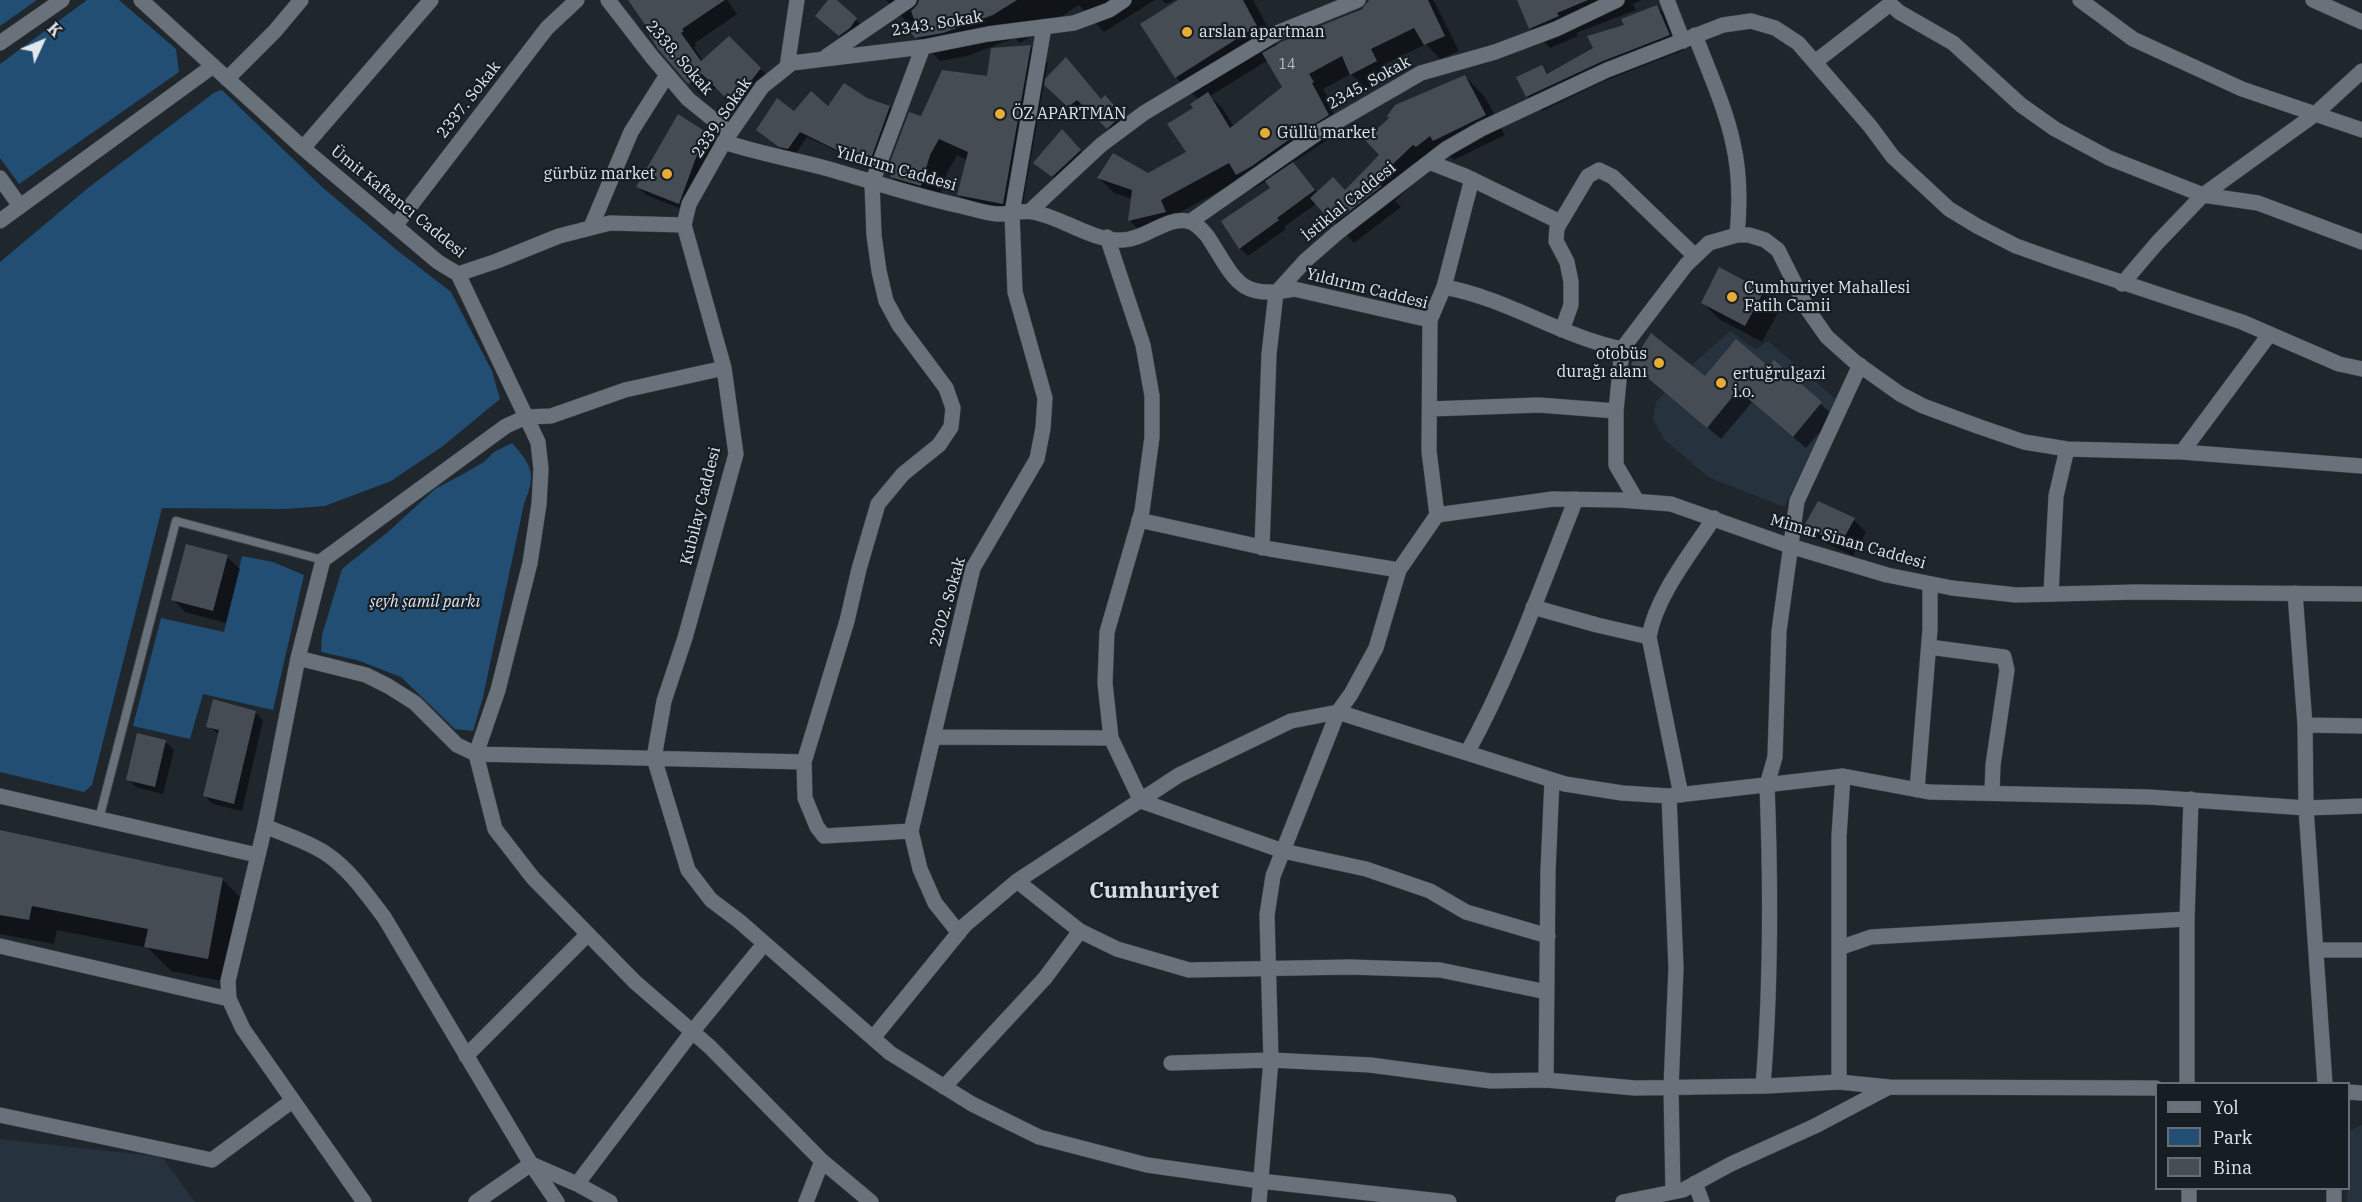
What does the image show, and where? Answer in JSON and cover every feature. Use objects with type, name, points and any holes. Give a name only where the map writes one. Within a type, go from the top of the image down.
[{"type":"street","points":[[0,44],[62,0]]},
{"type":"street","name":"Ümit Kaftancı Caddesi","points":[[141,0],[303,148],[438,262],[458,274],[559,236],[591,227],[610,223],[684,225]]},
{"type":"street","points":[[227,79],[275,31],[301,0]]},
{"type":"street","points":[[303,148],[431,0]]},
{"type":"street","name":"2337. Sokak","points":[[395,226],[547,28],[577,0]]},
{"type":"street","name":"2338. Sokak","points":[[608,0],[667,75],[727,138]]},
{"type":"street","points":[[787,67],[797,0]]},
{"type":"street","points":[[825,58],[909,0]]},
{"type":"street","name":"2343. Sokak","points":[[787,67],[792,63],[923,47],[988,34],[1074,23],[1109,10],[1124,0]]},
{"type":"street","points":[[1030,212],[1101,145],[1144,113],[1277,33],[1358,0]]},
{"type":"street","name":"2345. Sokak","points":[[1191,221],[1319,132],[1421,73],[1495,52],[1556,29],[1617,0]]},
{"type":"street","points":[[1668,0],[1723,105],[1734,144],[1740,202],[1737,235]]},
{"type":"street","points":[[2080,0],[2133,39],[2242,89],[2362,130]]},
{"type":"street","points":[[2313,0],[2362,22]]},
{"type":"street","points":[[1815,62],[1890,4],[1899,12],[1953,43],[2021,105],[2055,129],[2109,158],[2203,195],[2258,203],[2362,242]]},
{"type":"street","name":"İstiklal Caddesi","points":[[1276,293],[1305,261],[1337,233],[1446,149],[1606,70],[1723,25],[1750,21],[1775,28],[1798,43],[1870,126],[1893,157],[1949,209],[2016,246],[2122,284],[2242,322],[2339,364],[2362,369]]},
{"type":"street","name":"2202. Sokak","points":[[959,933],[935,903],[920,869],[911,831],[973,568],[1037,459],[1043,428],[1045,398],[1014,292],[1012,213],[1044,27]]},
{"type":"street","points":[[911,831],[824,836],[817,827],[805,798],[804,762],[848,621],[859,569],[878,504],[903,474],[939,445],[951,427],[953,408],[946,388],[899,326],[886,301],[874,235],[873,183],[923,47]]},
{"type":"street","points":[[0,221],[213,66]]},
{"type":"street","name":"2339. Sokak","points":[[684,225],[689,204],[727,138],[762,87],[787,67]]},
{"type":"street","points":[[2122,284],[2203,195],[2314,115],[2362,71]]},
{"type":"street","points":[[591,227],[631,132],[667,75]]},
{"type":"street","name":"Yıldırım Caddesi","points":[[727,138],[924,198],[997,214],[1030,212],[1060,220],[1092,235],[1124,240],[1150,232],[1177,219],[1191,221],[1204,231],[1242,286],[1257,293],[1294,290],[1430,320],[1429,451],[1437,515]]},
{"type":"street","points":[[1429,162],[1472,179],[1560,222]]},
{"type":"street","points":[[1562,330],[1571,305],[1571,282],[1568,262],[1556,241],[1557,228],[1588,176],[1599,170],[1613,177],[1695,256]]},
{"type":"street","points":[[0,178],[20,206]]},
{"type":"street","points":[[1430,320],[1444,287],[1472,179]]},
{"type":"street","name":"Kubilay Caddesi","points":[[654,758],[664,700],[685,638],[736,454],[724,368],[684,225]]},
{"type":"street","points":[[1637,501],[1616,465],[1616,411],[1622,348],[1695,256],[1709,243],[1737,235],[1749,235],[1765,240],[1778,250],[1808,310],[1827,337],[1900,394],[1923,406],[2024,442],[2067,449],[2182,452],[2362,466]]},
{"type":"street","points":[[1107,237],[1143,345],[1152,396],[1152,438],[1139,520],[1107,632],[1105,683],[1111,738],[1142,801],[1283,851],[1366,869],[1430,891],[1466,912],[1548,936]]},
{"type":"street","points":[[458,274],[538,442],[541,469],[539,504],[530,563],[498,690],[476,754],[495,829],[533,878],[635,982],[718,1055],[822,1161],[871,1202]]},
{"type":"street","points":[[1444,287],[1463,290],[1494,301],[1582,338],[1622,348]]},
{"type":"street","points":[[1262,548],[1269,354],[1276,293]]},
{"type":"street","points":[[2182,452],[2269,335]]},
{"type":"street","points":[[1763,1086],[1769,1017],[1770,967],[1767,785],[1775,757],[1779,631],[1790,546],[1797,501],[1860,365]]},
{"type":"street","points":[[364,1202],[243,1029],[229,999],[228,981],[233,956],[265,826],[298,658],[323,560],[506,426],[526,417],[551,416],[625,390],[724,368]]},
{"type":"street","points":[[1430,410],[1539,405],[1616,411]]},
{"type":"street","points":[[2051,594],[2056,496],[2067,449]]},
{"type":"street","name":"Mimar Sinan Caddesi","points":[[1437,515],[1553,499],[1637,501],[1671,504],[1790,546],[1887,575],[1930,584],[2016,595],[2136,592],[2362,594]]},
{"type":"street","points":[[1467,753],[1487,718],[1576,499]]},
{"type":"street","points":[[1259,1202],[1271,1060],[1267,915],[1273,876],[1338,712],[1351,694],[1376,648],[1399,570],[1437,515]]},
{"type":"street","points":[[1673,1192],[1671,1088],[1676,968],[1675,796],[1649,637],[1652,621],[1667,592],[1714,518]]},
{"type":"street","points":[[1139,520],[1262,548],[1399,570]]},
{"type":"street","points":[[1917,790],[1929,647],[1930,584]]},
{"type":"street","points":[[2295,594],[2305,725],[2306,808],[2325,1082]]},
{"type":"street","points":[[1533,607],[1649,637]]},
{"type":"street","points":[[1929,647],[2004,657],[2007,670],[1993,765],[1992,792]]},
{"type":"street","points":[[298,658],[366,675],[388,686],[415,703],[457,745],[476,754],[804,762]]},
{"type":"street","points":[[873,1038],[959,933],[1017,881],[1179,775],[1291,721],[1338,712],[1552,780],[1622,794],[1675,796],[1843,776],[1929,792],[2191,799],[2306,808],[2362,806]]},
{"type":"street","points":[[2305,725],[2362,726]]},
{"type":"street","points":[[933,737],[1111,738]]},
{"type":"street","points":[[654,758],[688,870],[711,900],[890,1053],[972,1104],[1040,1137],[1147,1165],[1260,1181],[1449,1202]]},
{"type":"street","points":[[1839,1082],[1839,836],[1843,776]]},
{"type":"street","points":[[1546,1080],[1548,871],[1552,780]]},
{"type":"street","points":[[0,796],[257,855]]},
{"type":"street","points":[[2187,1082],[2187,919],[2191,799]]},
{"type":"street","points":[[265,826],[327,854],[351,874],[384,917],[531,1164],[557,1202]]},
{"type":"street","points":[[1017,881],[1080,931],[1118,949],[1189,970],[1350,967],[1440,970],[1547,992]]},
{"type":"street","points":[[1839,948],[1871,937],[2187,919]]},
{"type":"street","points":[[944,1087],[1045,978],[1080,931]]},
{"type":"street","points":[[466,1056],[588,934]]},
{"type":"street","points":[[577,1184],[693,1032],[764,944]]},
{"type":"street","points":[[0,946],[229,999]]},
{"type":"street","points":[[2316,950],[2362,950]]},
{"type":"street","points":[[1171,1063],[1271,1060],[1370,1065],[1491,1081],[1546,1080],[1635,1088],[1839,1082],[1889,1087],[2155,1088]]},
{"type":"street","points":[[1623,1202],[1683,1190],[1889,1087]]},
{"type":"street","points":[[0,1115],[212,1160],[292,1101]]},
{"type":"street","points":[[806,1202],[822,1161]]},
{"type":"street","points":[[531,1164],[577,1184],[610,1202]]},
{"type":"street","points":[[476,1202],[531,1164]]},
{"type":"street","points":[[1695,1183],[1702,1202]]},
{"type":"lane","points":[[99,819],[176,521],[323,560]]},
{"type":"shaded area","points":[[1730,331],[1756,350],[1768,341],[1837,400],[1784,507],[1708,477],[1664,439],[1653,419],[1656,402],[1683,373]]},
{"type":"shaded area","points":[[2362,1125],[2362,1202],[2347,1202],[2347,1190],[2350,1190],[2350,1131]]},
{"type":"shaded area","points":[[0,1139],[162,1157],[195,1202],[0,1202]]},
{"type":"green space","points":[[0,0],[37,0],[0,26]]},
{"type":"green space","points":[[87,0],[119,0],[176,49],[179,72],[19,184],[0,158],[0,64]]},
{"type":"green space","points":[[222,90],[322,187],[451,292],[492,371],[500,399],[443,446],[391,481],[325,506],[286,509],[162,508],[92,785],[84,792],[0,772],[0,262],[88,188],[215,92]]},
{"type":"green space","name":"şeyh şamil parkı","points":[[512,443],[528,465],[530,485],[483,697],[473,731],[455,729],[401,677],[357,660],[321,652],[322,635],[342,569],[389,531],[435,489],[484,462],[494,452]]},
{"type":"green space","points":[[242,556],[273,562],[304,575],[273,710],[203,694],[190,739],[133,726],[161,618],[224,632]]},
{"type":"building","points":[[628,0],[725,0],[682,29],[684,31],[681,33],[701,61],[729,36],[761,68],[733,105],[702,74],[688,84],[658,49],[646,30],[648,29]]},
{"type":"building","points":[[828,0],[837,0],[857,18],[850,28],[839,36],[815,16]]},
{"type":"building","points":[[919,0],[1017,0],[993,15],[943,33],[915,38],[908,29],[916,25],[911,11]]},
{"type":"building","name":"arslan apartman","points":[[1178,0],[1243,0],[1257,26],[1175,78],[1140,24]]},
{"type":"building","points":[[1369,0],[1428,0],[1445,36],[1424,45],[1414,28],[1371,49],[1377,61],[1350,75],[1342,56],[1309,74],[1329,115],[1236,175],[1229,163],[1161,200],[1166,212],[1128,221],[1132,190],[1097,178],[1113,153],[1148,173],[1186,152],[1167,124],[1193,108],[1190,104],[1208,92],[1230,128],[1282,87],[1262,53],[1281,42],[1362,9]]},
{"type":"building","points":[[1517,0],[1588,0],[1557,13],[1559,16],[1529,29]]},
{"type":"building","points":[[1657,5],[1670,35],[1603,61],[1526,97],[1516,77],[1542,65],[1547,74],[1593,48],[1587,36],[1624,25],[1621,19]]},
{"type":"building","points":[[1031,45],[1003,204],[957,195],[968,152],[939,139],[930,155],[921,186],[890,177],[892,172],[887,170],[909,112],[921,116],[942,70],[987,76],[991,48]]},
{"type":"building","points":[[1066,57],[1101,99],[1105,95],[1114,105],[1111,109],[1120,117],[1107,129],[1077,100],[1068,107],[1044,85],[1045,79]]},
{"type":"building","points":[[1465,75],[1486,115],[1433,141],[1430,136],[1416,147],[1413,145],[1376,180],[1382,186],[1333,224],[1310,198],[1333,177],[1345,190],[1379,155],[1365,140],[1389,118],[1387,116],[1395,105]]},
{"type":"building","points":[[844,83],[867,98],[890,106],[869,164],[853,159],[800,132],[788,149],[779,147],[756,130],[777,98],[794,111],[811,91],[828,106]]},
{"type":"building","name":"gürbüz market","points":[[678,114],[714,137],[702,158],[697,155],[679,204],[636,187]]},
{"type":"building","points":[[1062,129],[1081,150],[1052,177],[1033,163]]},
{"type":"building","points":[[1293,162],[1315,190],[1239,249],[1221,221],[1270,188],[1265,181]]},
{"type":"building","name":"Cumhuriyet Mahallesi Fatih Camii","points":[[1719,267],[1764,291],[1745,326],[1701,303]]},
{"type":"building","points":[[1651,333],[1705,376],[1736,339],[1768,366],[1774,360],[1822,402],[1793,437],[1738,390],[1707,428],[1631,364]]},
{"type":"building","points":[[1818,501],[1855,518],[1840,545],[1804,526]]},
{"type":"building","points":[[186,544],[228,555],[213,611],[171,600]]},
{"type":"building","points":[[213,699],[256,711],[234,804],[203,796],[219,730],[206,727]]},
{"type":"building","points":[[137,733],[166,740],[155,787],[126,780]]},
{"type":"building","points":[[0,830],[223,878],[208,959],[144,947],[148,929],[32,906],[29,920],[0,915]]},
{"type":"place","name":"arslan apartman","points":[[1187,32]]},
{"type":"place","name":"ÖZ APARTMAN","points":[[1000,114]]},
{"type":"place","name":"Güllü market","points":[[1265,133]]},
{"type":"place","name":"gürbüz market","points":[[667,174]]},
{"type":"place","name":"Cumhuriyet Mahallesi Fatih Camii","points":[[1732,297]]},
{"type":"place","name":"otobüs durağı alanı","points":[[1659,363]]},
{"type":"place","name":"ertuğrulgazi i.o.","points":[[1721,383]]},
{"type":"district","name":"Cumhuriyet","points":[[1154,892]]}]
